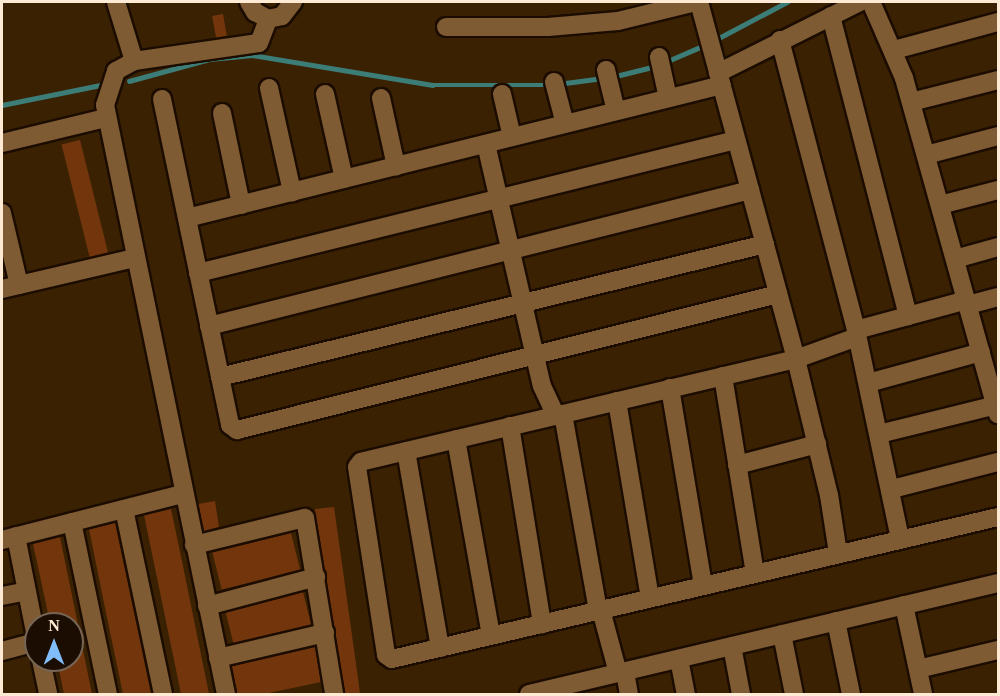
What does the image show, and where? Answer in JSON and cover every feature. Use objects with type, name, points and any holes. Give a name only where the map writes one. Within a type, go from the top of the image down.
[{"type":"street","points":[[116,2],[134,61]]},
{"type":"street","points":[[249,2],[255,12],[268,19],[282,16],[293,2]]},
{"type":"street","points":[[446,27],[548,27],[618,21],[697,2],[796,359],[838,553]]},
{"type":"street","points":[[187,218],[668,98],[720,79],[780,40],[860,2]]},
{"type":"street","points":[[871,2],[894,51],[911,102],[967,303],[988,358],[997,409],[879,434]]},
{"type":"street","points":[[831,16],[909,316]]},
{"type":"street","points":[[226,694],[105,118],[108,88],[116,71],[134,61],[259,43],[268,19]]},
{"type":"street","points":[[894,51],[999,22]]},
{"type":"street","points":[[780,40],[857,333],[892,489],[900,539]]},
{"type":"street","points":[[659,57],[668,98]]},
{"type":"street","points":[[606,70],[616,111]]},
{"type":"street","points":[[911,102],[999,80]]},
{"type":"street","points":[[554,82],[564,124]]},
{"type":"street","points":[[269,88],[292,192]]},
{"type":"street","points":[[325,94],[344,179]]},
{"type":"street","points":[[502,94],[512,137]]},
{"type":"street","points":[[381,98],[396,166]]},
{"type":"street","points":[[162,99],[230,425],[237,429],[778,294]]},
{"type":"street","points":[[222,113],[241,204]]},
{"type":"street","points":[[2,142],[105,118]]},
{"type":"street","points":[[926,155],[999,136]]},
{"type":"street","points":[[198,273],[736,140]]},
{"type":"street","points":[[486,144],[542,386],[560,415],[599,610],[629,694]]},
{"type":"street","points":[[209,326],[750,190]]},
{"type":"street","points":[[940,205],[999,190]]},
{"type":"street","points":[[2,213],[10,287],[134,258]]},
{"type":"street","points":[[220,377],[765,244]]},
{"type":"street","points":[[955,259],[999,248]]},
{"type":"street","points":[[999,297],[909,316],[857,333],[796,359],[361,462],[357,467],[386,655],[392,659],[999,517]]},
{"type":"street","points":[[868,383],[988,358]]},
{"type":"street","points":[[723,376],[754,573]]},
{"type":"street","points":[[670,388],[703,585]]},
{"type":"street","points":[[617,401],[650,598]]},
{"type":"street","points":[[510,426],[542,624]]},
{"type":"street","points":[[456,439],[491,636]]},
{"type":"street","points":[[737,465],[816,444]]},
{"type":"street","points":[[406,451],[440,648]]},
{"type":"street","points":[[892,489],[999,462]]},
{"type":"street","points":[[31,612],[27,591],[9,538],[183,494]]},
{"type":"street","points":[[124,509],[163,694]]},
{"type":"street","points":[[194,545],[305,518],[325,633],[331,694]]},
{"type":"street","points":[[72,522],[108,694]]},
{"type":"street","points":[[207,606],[316,577]]},
{"type":"street","points":[[529,694],[575,689],[622,672],[999,583]]},
{"type":"street","points":[[2,596],[27,591]]},
{"type":"street","points":[[904,605],[923,694]]},
{"type":"street","points":[[836,621],[851,694]]},
{"type":"street","points":[[218,658],[325,633]]},
{"type":"street","points":[[782,634],[794,694]]},
{"type":"street","points":[[2,651],[24,645]]},
{"type":"street","points":[[732,646],[741,694]]},
{"type":"street","points":[[918,669],[999,650]]},
{"type":"street","points":[[679,659],[686,694]]},
{"type":"street","points":[[43,672],[48,694]]},
{"type":"building","points":[[223,14],[227,36],[216,38],[212,16]]},
{"type":"building","points":[[80,140],[108,253],[90,257],[62,145]]},
{"type":"building","points":[[215,501],[219,527],[204,531],[198,504]]},
{"type":"building","points":[[334,507],[360,694],[345,694],[315,514],[315,509]]},
{"type":"building","points":[[171,509],[209,694],[181,694],[144,515]]},
{"type":"building","points":[[115,523],[151,694],[123,694],[89,529]]},
{"type":"building","points":[[291,533],[300,570],[222,589],[212,553]]},
{"type":"building","points":[[60,537],[75,612],[47,612],[33,544]]},
{"type":"building","points":[[303,592],[311,625],[234,644],[225,611]]},
{"type":"building","points":[[315,647],[321,682],[264,694],[237,694],[232,666]]},
{"type":"building","points":[[84,655],[92,694],[64,694],[59,672],[84,672]]},
{"type":"waterway","points":[[713,41],[787,2]]},
{"type":"waterway","points":[[663,63],[705,45]]},
{"type":"waterway","points":[[129,81],[210,59],[252,55],[433,85],[550,85]]},
{"type":"waterway","points":[[612,77],[656,66]]},
{"type":"waterway","points":[[558,84],[603,78]]},
{"type":"waterway","points":[[2,105],[100,85]]}]
